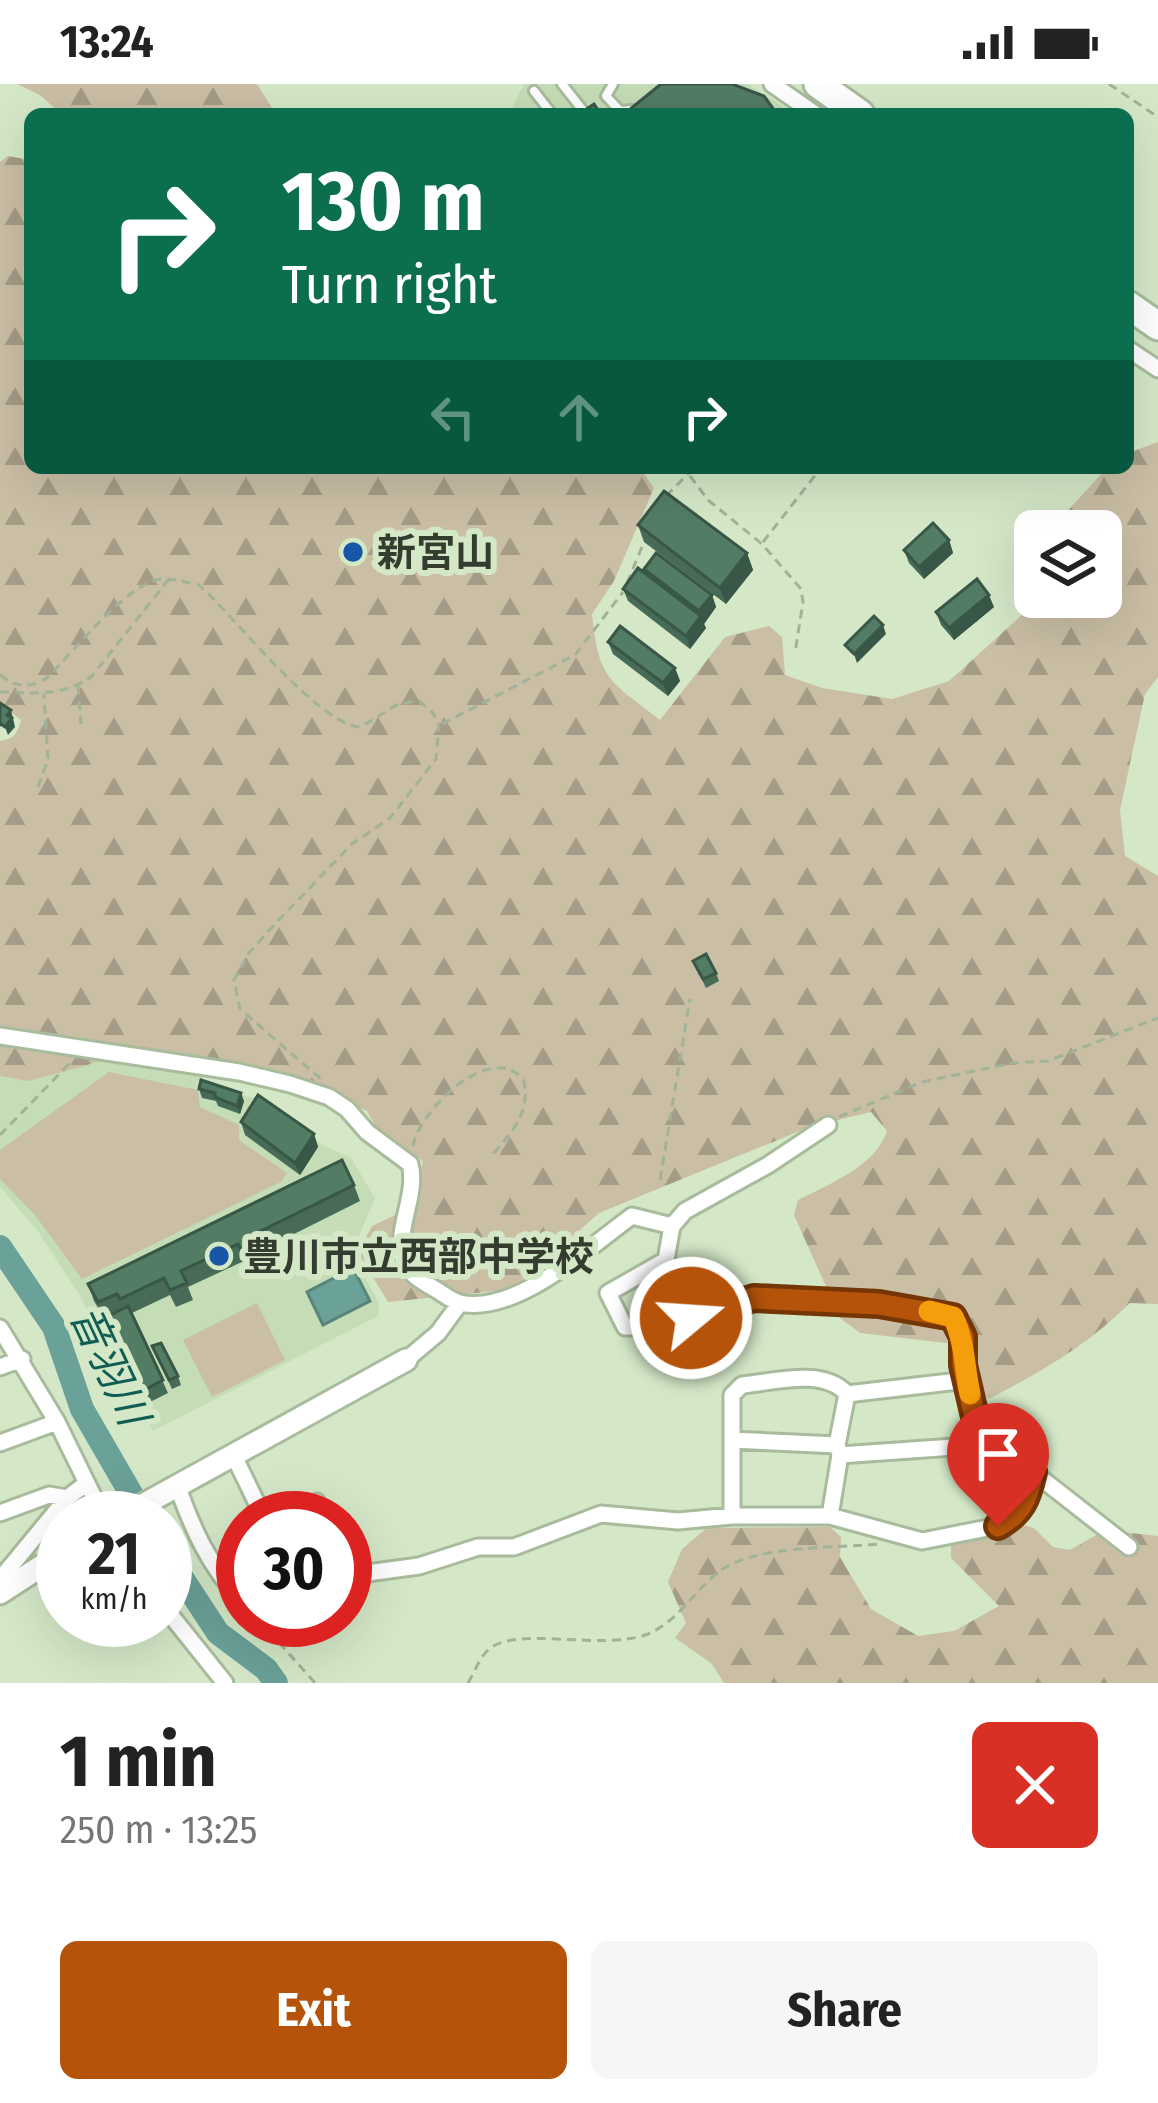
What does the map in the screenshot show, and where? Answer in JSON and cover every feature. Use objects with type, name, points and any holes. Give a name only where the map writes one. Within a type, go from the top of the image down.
[{"type":"highway","points":[[805,84],[839,108]]},
{"type":"highway","points":[[818,84],[852,108]]},
{"type":"street","points":[[772,84],[806,108]]},
{"type":"street","points":[[0,1036],[239,1072],[329,1097],[410,1164],[413,1176],[402,1255],[408,1271],[460,1303],[530,1291],[632,1216],[673,1226]]},
{"type":"street","points":[[828,1124],[768,1165],[685,1211],[673,1226],[665,1260],[608,1292],[625,1327],[659,1328],[754,1298],[914,1308],[953,1317],[963,1337],[979,1434],[1017,1457],[1129,1547]]},
{"type":"street","points":[[164,1491],[406,1360],[438,1334],[460,1303]]},
{"type":"street","points":[[0,1328],[22,1359],[91,1491]]},
{"type":"street","points":[[0,1367],[22,1359]]},
{"type":"street","points":[[732,1516],[732,1395],[742,1385],[824,1378],[847,1394]]},
{"type":"street","points":[[847,1394],[967,1380]]},
{"type":"street","points":[[830,1516],[847,1394]]},
{"type":"street","points":[[0,1443],[57,1423]]},
{"type":"street","points":[[732,1440],[838,1450],[968,1446],[979,1434]]},
{"type":"street","points":[[233,1454],[251,1491]]},
{"type":"street","points":[[372,1569],[418,1566],[478,1547],[514,1547],[601,1514],[678,1521],[830,1516],[922,1541],[998,1526],[1015,1516],[1027,1501],[1033,1472]]},
{"type":"street","points":[[76,1491],[87,1483]]},
{"type":"street","points":[[174,1485],[197,1541],[216,1571]]},
{"type":"street","points":[[0,1513],[36,1500]]},
{"type":"street","points":[[4,1590],[5,1572],[36,1535]]},
{"type":"street","points":[[4,1590],[36,1569]]},
{"type":"street","points":[[192,1642],[225,1683]]},
{"type":"lane","points":[[562,84],[580,108]]},
{"type":"lane","points":[[590,108],[613,84]]},
{"type":"lane","points":[[534,91],[547,108]]},
{"type":"lane","points":[[606,96],[615,108]]},
{"type":"lane","points":[[632,108],[648,97]]},
{"type":"path","points":[[1108,84],[1158,117]]},
{"type":"path","points":[[762,544],[816,474]]},
{"type":"path","points":[[664,498],[689,475],[708,500],[762,544],[801,589],[795,653]]},
{"type":"path","points":[[439,726],[575,655],[618,603],[648,531]]},
{"type":"path","points":[[0,692],[44,694],[78,686],[92,676],[169,579]]},
{"type":"path","points":[[0,675],[24,686],[47,678],[139,588],[169,579],[199,585],[315,704],[340,722],[361,727],[409,700],[427,705],[439,726],[436,759],[390,818],[352,844],[274,925],[249,953],[234,980],[240,1009],[319,1077],[347,1108]]},
{"type":"path","points":[[78,686],[81,724]]},
{"type":"path","points":[[38,787],[48,759],[44,694]]},
{"type":"path","points":[[660,1180],[690,999]]},
{"type":"path","points":[[828,1124],[898,1090],[1012,1063],[1048,1061],[1158,1018]]},
{"type":"path","points":[[0,1135],[82,1047]]},
{"type":"path","points":[[410,1164],[416,1132],[430,1112],[472,1076],[493,1066],[509,1068],[524,1081],[526,1106],[493,1154]]},
{"type":"path","points":[[468,1683],[485,1652],[501,1641],[518,1637],[614,1642],[649,1634],[680,1612],[717,1573],[739,1562],[792,1551],[922,1541]]},
{"type":"path","points":[[283,1647],[315,1683]]},
{"type":"shaded area","points":[[524,84],[748,84],[785,108],[512,108]]},
{"type":"shaded area","points":[[0,1040],[201,1070],[204,1085],[258,1099],[323,1145],[351,1158],[375,1198],[352,1253],[379,1303],[378,1316],[153,1431],[79,1294],[37,1230],[0,1187]]},
{"type":"green space","points":[[17,84],[257,84],[272,108],[54,108]]},
{"type":"green space","points":[[8,156],[24,159],[24,474],[644,474],[654,488],[614,581],[592,614],[599,654],[610,678],[660,720],[725,637],[769,626],[782,637],[785,675],[822,688],[892,699],[949,681],[1018,618],[1122,618],[1122,510],[1068,510],[1101,474],[1134,474],[1134,451],[1158,442],[1158,677],[1145,694],[1120,810],[1125,856],[1158,876],[1158,1304],[1130,1303],[1064,1356],[989,1399],[977,1390],[971,1346],[860,1333],[840,1318],[794,1215],[798,1200],[850,1173],[873,1154],[887,1131],[871,1112],[812,1126],[599,1213],[514,1289],[388,1302],[358,1253],[372,1226],[414,1206],[423,1161],[378,1131],[367,1111],[262,1069],[133,1047],[28,1081],[0,1076],[0,741],[15,735],[21,720],[0,704],[0,162]]},
{"type":"green space","points":[[109,1072],[198,1090],[200,1107],[239,1125],[239,1140],[287,1173],[281,1182],[82,1279],[35,1215],[0,1179],[0,1150]]},
{"type":"green space","points":[[257,1303],[285,1360],[212,1397],[183,1340]]},
{"type":"green space","points":[[1018,1524],[1034,1528],[1053,1547],[1070,1550],[1105,1530],[1158,1536],[1158,1683],[724,1683],[711,1663],[675,1638],[686,1623],[668,1582],[682,1549],[707,1528],[830,1527],[841,1537],[840,1557],[871,1609],[918,1636],[954,1631],[999,1606],[951,1558],[951,1545]]},
{"type":"water","points":[[353,1268],[370,1301],[323,1325],[307,1292]]},
{"type":"building","points":[[661,84],[732,84],[764,96],[773,108],[631,108]]},
{"type":"building","points":[[664,491],[747,553],[720,588],[638,525]]},
{"type":"building","points":[[933,523],[949,540],[919,567],[904,550]]},
{"type":"building","points":[[656,553],[712,595],[699,611],[644,569]]},
{"type":"building","points":[[638,568],[701,616],[686,636],[623,589]]},
{"type":"building","points":[[977,579],[989,595],[949,628],[936,612]]},
{"type":"building","points":[[874,616],[883,625],[854,654],[845,645]]},
{"type":"building","points":[[620,626],[675,668],[663,683],[608,642]]},
{"type":"building","points":[[0,703],[11,710],[7,715],[12,718],[5,727],[0,725]]},
{"type":"building","points":[[706,954],[716,973],[703,979],[693,961]]},
{"type":"building","points":[[201,1080],[241,1093],[237,1106],[199,1089]]},
{"type":"building","points":[[258,1095],[314,1134],[295,1163],[241,1122]]},
{"type":"building","points":[[342,1160],[354,1185],[257,1233],[263,1245],[243,1254],[238,1244],[181,1271],[187,1283],[170,1290],[164,1278],[120,1299],[117,1294],[98,1302],[88,1284]]},
{"type":"building","points":[[128,1306],[163,1380],[142,1391],[105,1318]]},
{"type":"building","points":[[161,1343],[178,1376],[169,1380],[152,1346]]},
{"type":"waterway","name":"音羽川","points":[[0,1247],[54,1327],[82,1409],[129,1491]]},
{"type":"waterway","name":"音羽川","points":[[192,1593],[218,1633],[266,1669],[276,1683]]},
{"type":"slow traffic","points":[[929,1311],[953,1317],[963,1337],[970,1394]]},
{"type":"place","name":"新宮山","points":[[353,552]]},
{"type":"place","name":"豊川市立西部中学校","points":[[219,1256]]},
{"type":"route","points":[[691,1318],[754,1298],[879,1304],[953,1317],[963,1337],[963,1365],[979,1434],[1033,1472],[1027,1501],[998,1526]]}]
